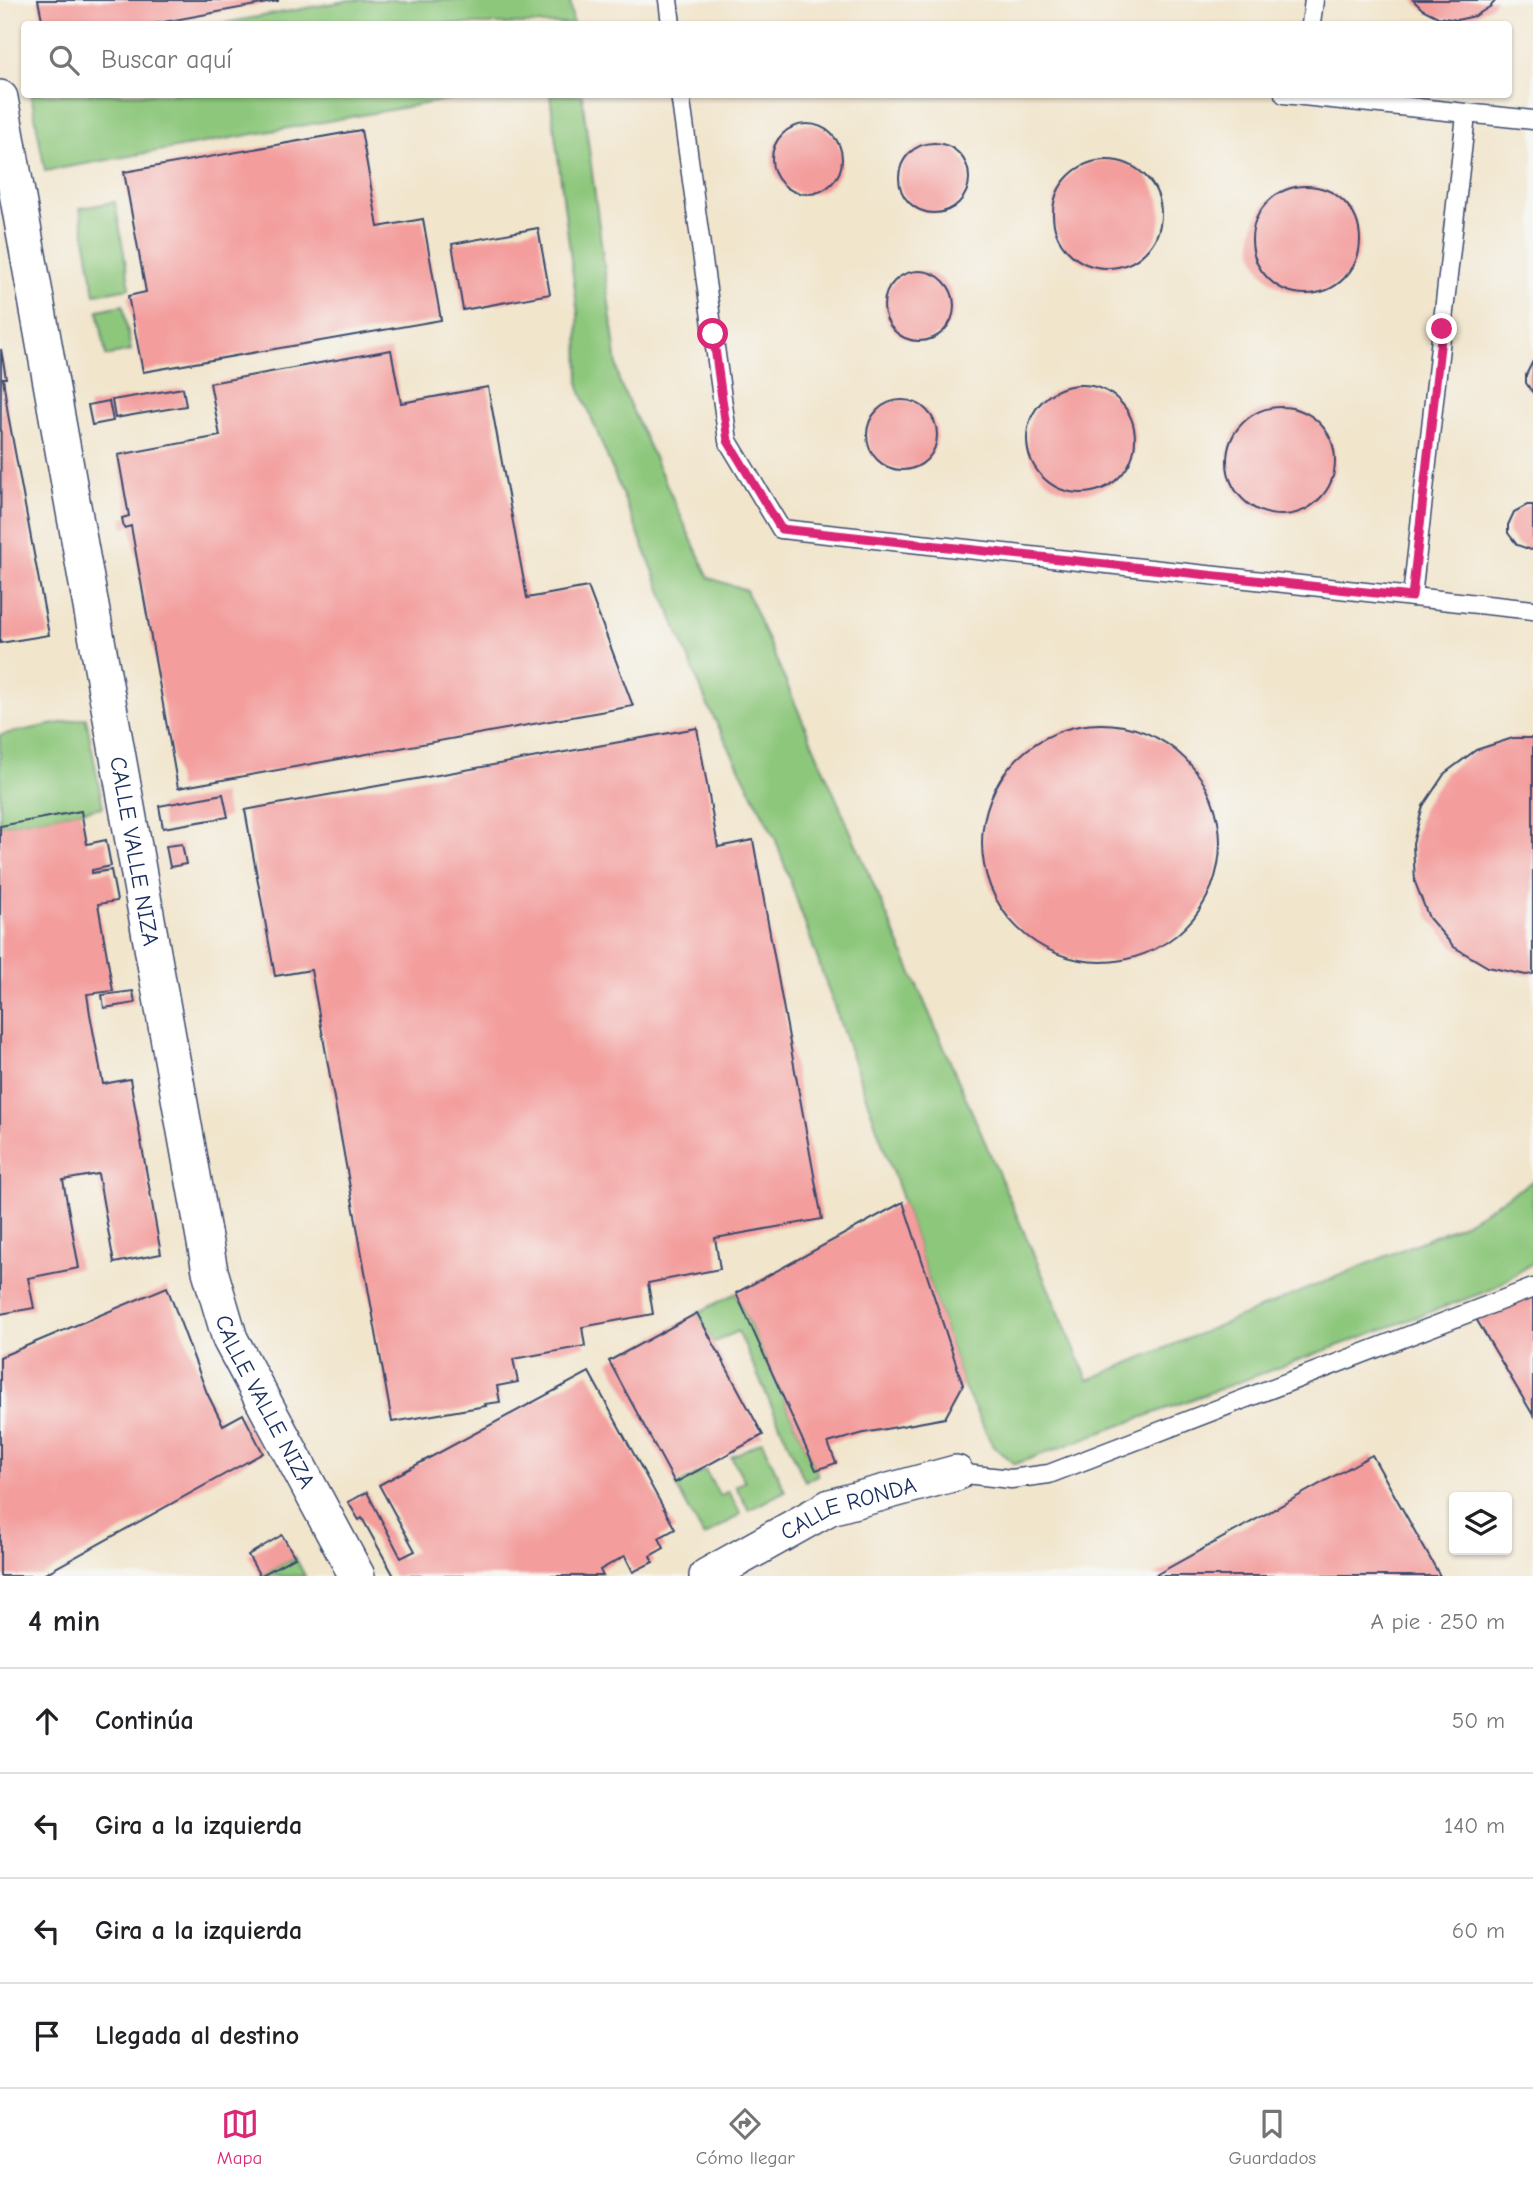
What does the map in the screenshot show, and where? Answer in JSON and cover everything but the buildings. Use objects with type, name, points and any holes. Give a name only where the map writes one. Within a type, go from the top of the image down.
[{"type":"street","name":"CALLE VALLE NIZA","points":[[0,98],[210,1271],[230,1339],[357,1576]]},
{"type":"street","name":"CALLE RONDA","points":[[707,1576],[830,1507],[956,1473]]},
{"type":"lane","points":[[668,0],[671,21]]},
{"type":"lane","points":[[1311,21],[1314,0]]},
{"type":"lane","points":[[681,98],[728,441],[781,529],[1533,610]]},
{"type":"lane","points":[[1323,98],[1533,120]]},
{"type":"lane","points":[[1412,597],[1466,114]]},
{"type":"lane","points":[[956,1473],[1011,1479],[1049,1474],[1533,1288]]},
{"type":"green space","points":[[351,0],[570,0],[573,21],[235,21]]},
{"type":"green space","points":[[32,98],[458,98],[45,171]]},
{"type":"green space","points":[[550,98],[582,98],[619,381],[709,578],[746,590],[1088,1380],[1461,1225],[1533,1181],[1533,1263],[1490,1290],[1015,1464],[993,1446],[963,1385],[903,1202],[775,838],[708,706],[579,387],[578,314]]},
{"type":"green space","points":[[115,202],[130,288],[95,294],[80,208]]},
{"type":"green space","points":[[123,305],[131,351],[106,356],[98,310]]},
{"type":"green space","points":[[86,718],[103,807],[0,826],[0,735]]},
{"type":"green space","points":[[736,1293],[818,1475],[805,1481],[738,1331],[713,1343],[697,1313]]},
{"type":"green space","points":[[762,1441],[785,1491],[749,1510],[735,1486],[745,1481],[731,1457]]},
{"type":"green space","points":[[705,1470],[720,1496],[728,1491],[741,1514],[704,1537],[676,1486]]},
{"type":"green space","points":[[295,1557],[305,1576],[260,1576]]},
{"type":"route","points":[[713,334],[728,441],[781,529],[1412,597],[1442,329]]}]
